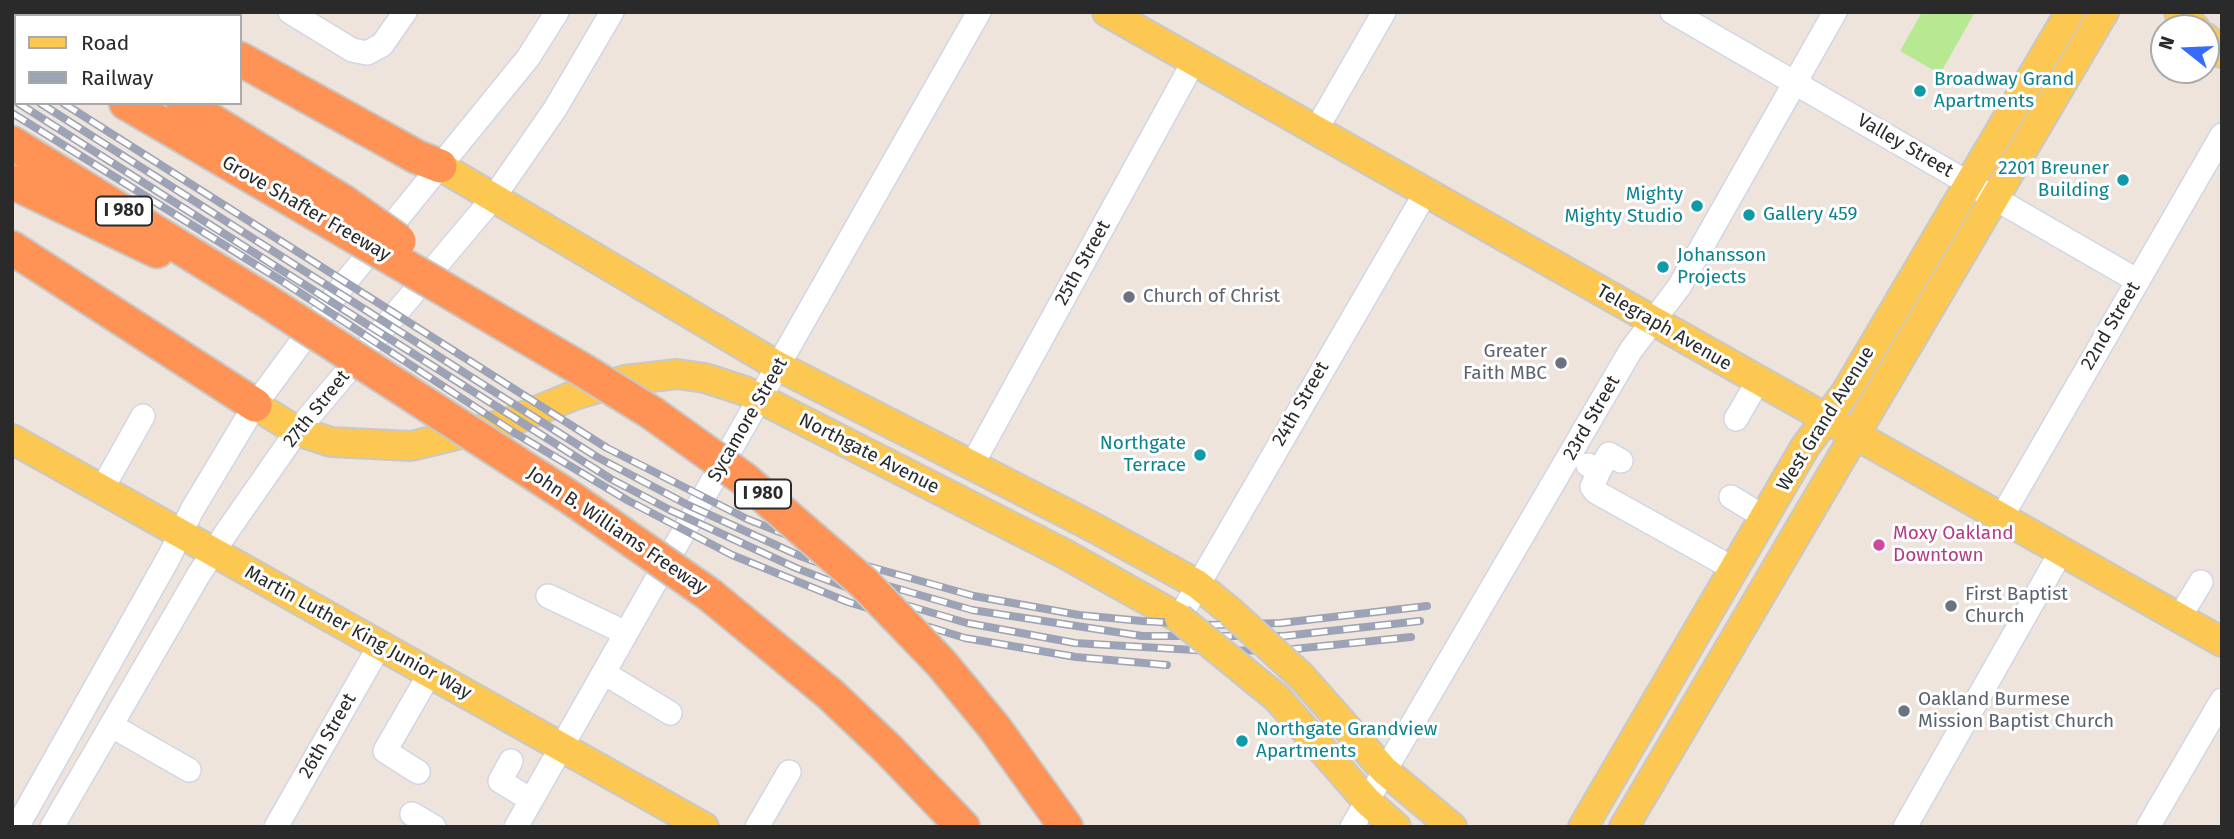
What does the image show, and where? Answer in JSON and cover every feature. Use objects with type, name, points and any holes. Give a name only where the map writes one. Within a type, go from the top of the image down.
[{"type":"highway","points":[[242,62],[417,157],[440,166]]},
{"type":"highway","name":"Grove Shafter Freeway","points":[[130,105],[336,212]]},
{"type":"highway","points":[[186,105],[336,212]]},
{"type":"highway","name":"I 980","points":[[12,143],[235,281]]},
{"type":"highway","points":[[12,182],[133,241],[235,281]]},
{"type":"highway","name":"I 980","points":[[336,212],[397,239],[487,314],[652,414],[774,502],[890,609],[994,727],[1066,827]]},
{"type":"highway","points":[[12,248],[255,405]]},
{"type":"highway","name":"John B. Williams Freeway","points":[[235,281],[571,498],[710,595],[859,721],[962,827]]},
{"type":"main road","name":"West Grand Avenue","points":[[1583,827],[1805,447],[1846,392],[2070,12]]},
{"type":"main road","name":"West Grand Avenue","points":[[1624,827],[2104,12]]},
{"type":"main road","name":"Telegraph Avenue","points":[[1112,13],[1653,322],[2222,642]]},
{"type":"main road","name":"Northgate Avenue","points":[[440,166],[778,366],[1197,584],[1301,676],[1384,770],[1452,827]]},
{"type":"main road","name":"Northgate Avenue","points":[[255,405],[297,431],[331,442],[411,446],[508,423],[575,394],[625,380],[677,374],[733,384],[1063,553],[1179,618],[1277,698],[1367,801],[1396,827]]},
{"type":"main road","name":"Martin Luther King Junior Way","points":[[12,439],[704,827]]},
{"type":"street","points":[[290,12],[352,50],[367,53],[382,45],[405,12]]},
{"type":"street","points":[[17,827],[180,533],[255,405],[344,284],[528,58],[557,12]]},
{"type":"street","name":"27th Street","points":[[52,827],[213,551],[297,431],[494,197],[555,109],[612,12]]},
{"type":"street","name":"Sycamore Street","points":[[516,827],[979,12]]},
{"type":"street","points":[[1316,130],[1384,12]]},
{"type":"street","name":"Valley Street","points":[[1672,12],[2138,281]]},
{"type":"street","name":"23rd Street","points":[[1353,827],[1631,351],[1679,287],[1835,12]]},
{"type":"street","name":"25th Street","points":[[972,465],[1194,61]]},
{"type":"street","name":"22nd Street","points":[[2001,518],[2222,135]]},
{"type":"street","name":"24th Street","points":[[1179,618],[1426,192]]},
{"type":"street","points":[[1737,419],[1758,381]]},
{"type":"street","points":[[102,489],[143,416]]},
{"type":"street","points":[[1571,454],[1599,471]]},
{"type":"street","points":[[1620,461],[1609,454],[1592,487],[1596,492],[1734,569]]},
{"type":"street","points":[[1731,497],[1764,517]]},
{"type":"street","points":[[1905,827],[2061,552]]},
{"type":"street","points":[[2179,618],[2201,582]]},
{"type":"street","points":[[548,596],[626,633]]},
{"type":"street","name":"26th Street","points":[[276,827],[380,645]]},
{"type":"street","points":[[418,772],[385,751],[430,673]]},
{"type":"street","points":[[604,673],[670,713]]},
{"type":"street","points":[[2148,827],[2222,699]]},
{"type":"street","points":[[113,726],[189,770]]},
{"type":"street","points":[[511,761],[500,781],[531,800]]},
{"type":"street","points":[[757,827],[789,772]]},
{"type":"street","points":[[412,814],[434,827]]},
{"type":"green space","points":[[1922,12],[1975,12],[1940,74],[1900,51]]},
{"type":"railway","points":[[21,105],[611,479],[670,510],[796,568],[851,589],[967,623],[1075,643],[1211,651],[1284,650],[1411,637]]},
{"type":"railway","points":[[43,105],[597,457],[688,505],[800,556],[857,577],[972,610],[1142,636],[1284,636],[1420,621]]},
{"type":"railway","points":[[66,105],[607,448],[747,519],[860,564],[974,596],[1079,615],[1142,621],[1212,625],[1281,623],[1427,606]]},
{"type":"railway","points":[[12,113],[282,281],[515,433],[627,500],[732,555],[848,602],[965,638],[1076,657],[1167,665]]},
{"type":"place","name":"Broadway Grand Apartments","points":[[1920,91]]},
{"type":"place","name":"2201 Breuner Building","points":[[2123,180]]},
{"type":"place","name":"Mighty Mighty Studio","points":[[1697,206]]},
{"type":"place","name":"Gallery 459","points":[[1749,215]]},
{"type":"place","name":"Johansson Projects","points":[[1663,267]]},
{"type":"place","name":"Church of Christ","points":[[1129,297]]},
{"type":"place","name":"Greater Faith MBC","points":[[1561,363]]},
{"type":"place","name":"Northgate Terrace","points":[[1200,455]]},
{"type":"place","name":"Moxy Oakland Downtown","points":[[1879,545]]},
{"type":"place","name":"First Baptist Church","points":[[1951,606]]},
{"type":"place","name":"Oakland Burmese Mission Baptist Church","points":[[1904,711]]},
{"type":"place","name":"Northgate Grandview Apartments","points":[[1242,741]]}]
